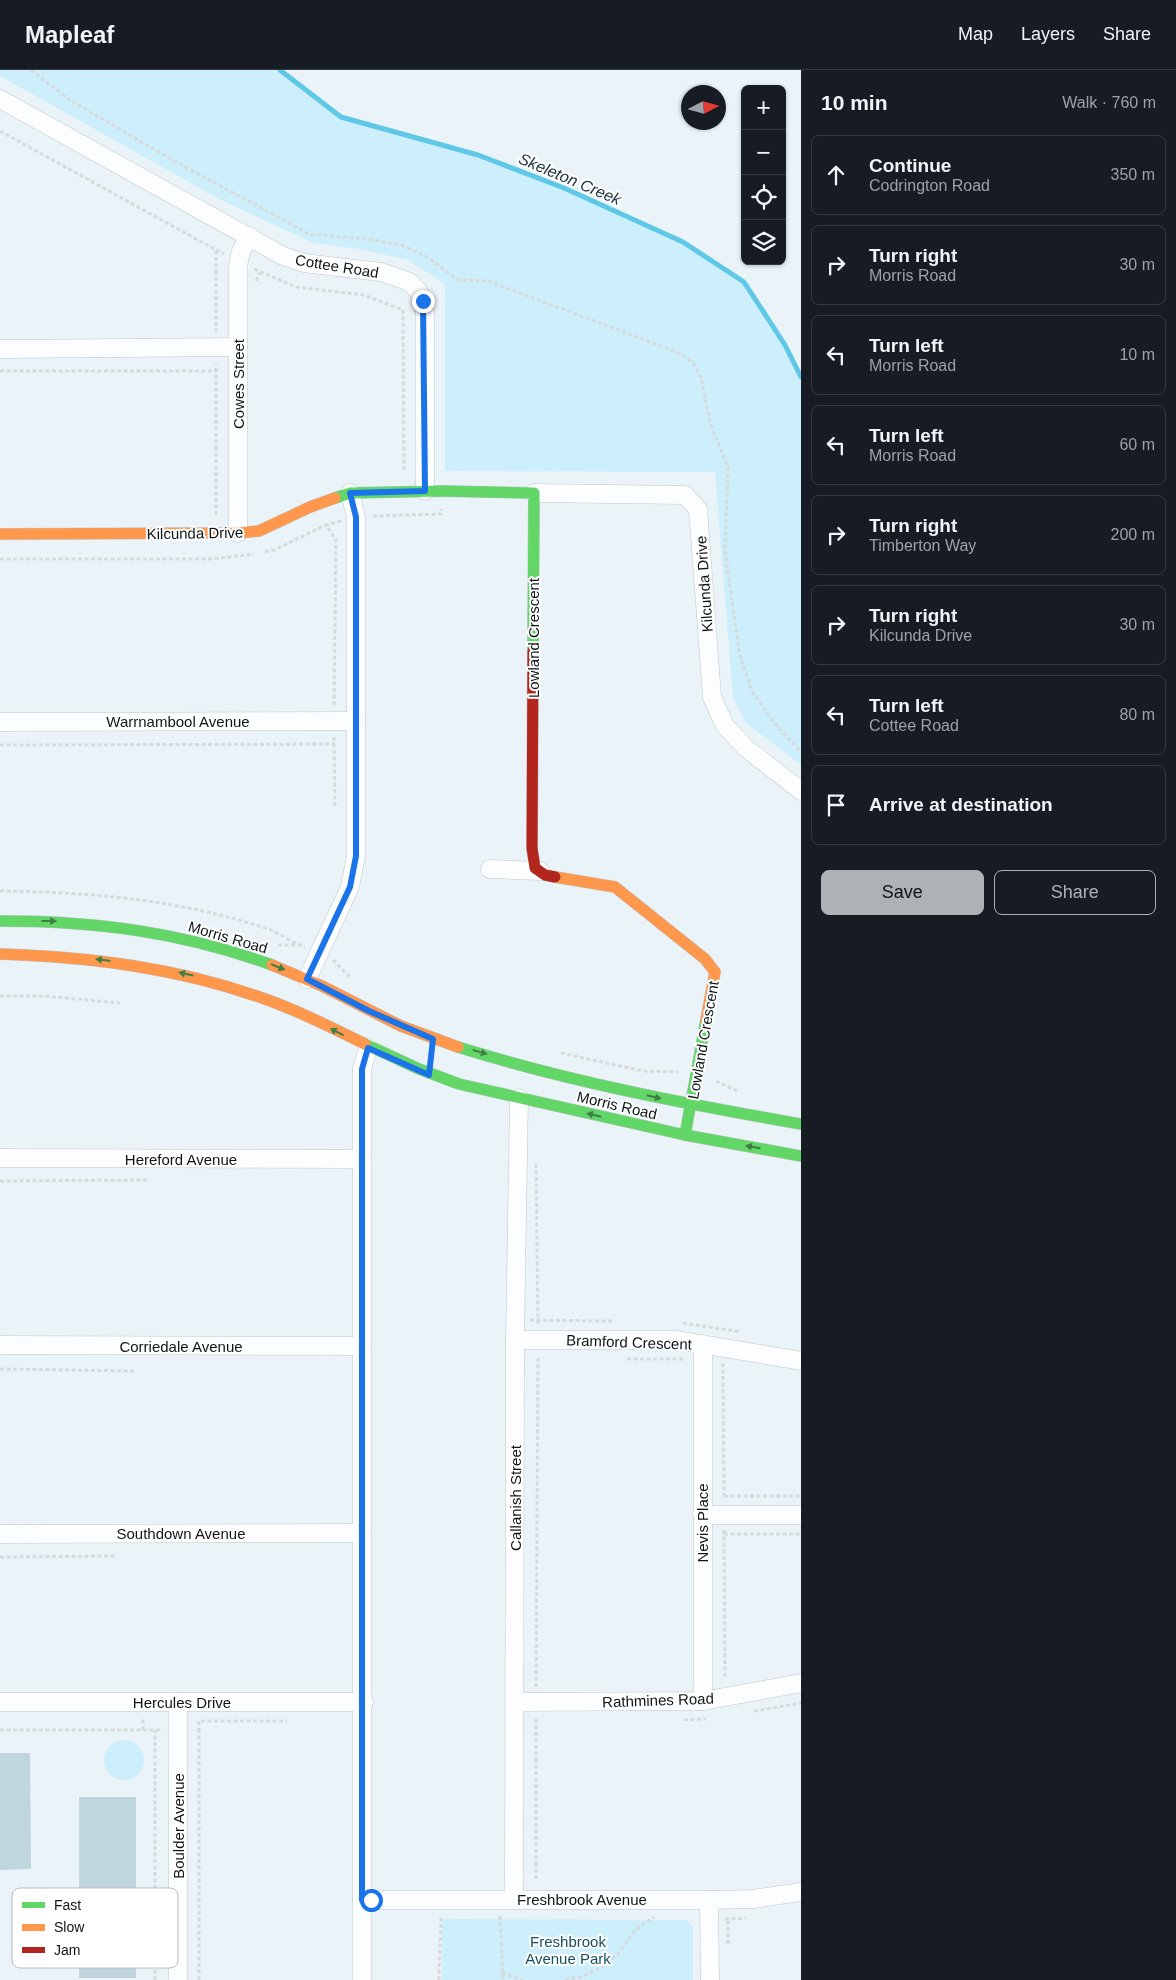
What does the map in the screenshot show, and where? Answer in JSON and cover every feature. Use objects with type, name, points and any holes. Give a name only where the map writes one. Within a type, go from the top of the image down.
[{"type":"street","name":"Cottee Road","points":[[0,99],[283,256],[304,263],[381,272],[411,284],[418,291],[423,301],[425,313],[433,491]]},
{"type":"street","name":"Cowes Street","points":[[238,533],[239,261],[241,251],[249,236]]},
{"type":"street","points":[[0,348],[238,346]]},
{"type":"street","name":"Kilcunda Drive","points":[[0,534],[238,533],[258,531],[310,507],[350,493],[433,491]]},
{"type":"street","points":[[433,491],[534,493]]},
{"type":"street","points":[[307,979],[350,887],[356,856],[356,721],[364,516],[350,493]]},
{"type":"street","name":"Kilcunda Drive","points":[[534,493],[672,494],[685,495],[692,502],[698,509],[712,697],[726,726],[747,750],[801,791]]},
{"type":"street","name":"Lowland Crescent","points":[[534,493],[532,848],[535,868],[540,872]]},
{"type":"street","name":"Warrnambool Avenue","points":[[0,722],[356,721]]},
{"type":"street","name":"Lowland Crescent","points":[[490,869],[540,872],[615,887],[706,959],[714,972],[692,1105],[685,1135]]},
{"type":"street","name":"Morris Road","points":[[0,921],[63,921],[164,934],[267,963],[307,979],[369,1011],[432,1048],[692,1105],[801,1124]]},
{"type":"street","name":"Morris Road","points":[[0,954],[51,955],[106,960],[192,976],[245,991],[286,1008],[429,1075],[519,1098],[685,1135],[801,1156]]},
{"type":"street","points":[[362,1980],[364,1702],[362,1069],[368,1048]]},
{"type":"street","points":[[429,1075],[432,1048]]},
{"type":"street","name":"Callanish Street","points":[[509,1893],[515,1702],[515,1340],[519,1098]]},
{"type":"street","name":"Hereford Avenue","points":[[0,1158],[362,1159]]},
{"type":"street","name":"Bramford Crescent","points":[[515,1340],[667,1340],[703,1344],[801,1362]]},
{"type":"street","name":"Nevis Place","points":[[703,1344],[703,1701]]},
{"type":"street","name":"Corriedale Avenue","points":[[0,1345],[362,1346]]},
{"type":"street","points":[[702,1514],[801,1515]]},
{"type":"street","name":"Southdown Avenue","points":[[0,1534],[362,1533]]},
{"type":"street","name":"Rathmines Road","points":[[515,1702],[703,1701],[801,1684]]},
{"type":"street","name":"Hercules Drive","points":[[0,1702],[364,1702]]},
{"type":"street","name":"Boulder Avenue","points":[[178,1702],[178,1980]]},
{"type":"street","name":"Freshbrook Avenue","points":[[362,1900],[509,1893],[709,1900],[753,1899],[801,1892]]},
{"type":"street","points":[[709,1900],[710,1980]]},
{"type":"path","points":[[31,70],[70,100],[169,158],[309,234],[368,239],[401,245],[427,257],[458,280],[488,281],[681,354],[693,363],[701,377],[710,422],[728,468],[724,552],[740,656],[753,693],[774,724],[801,752]]},
{"type":"path","points":[[0,130],[216,250],[260,272],[296,288],[364,295],[404,310],[404,477]]},
{"type":"path","points":[[215,533],[216,250]]},
{"type":"path","points":[[252,287],[260,272]]},
{"type":"path","points":[[0,372],[216,371]]},
{"type":"path","points":[[335,808],[336,540],[326,525],[364,516],[441,514],[433,491]]},
{"type":"path","points":[[364,516],[372,525]]},
{"type":"path","points":[[0,745],[334,744]]},
{"type":"path","points":[[0,891],[119,896],[194,908],[272,931],[300,945]]},
{"type":"path","points":[[335,961],[353,980]]},
{"type":"path","points":[[0,996],[43,996],[120,1003]]},
{"type":"path","points":[[557,1052],[642,1071],[674,1072]]},
{"type":"path","points":[[536,1163],[538,1340],[536,1881]]},
{"type":"path","points":[[0,1181],[147,1180]]},
{"type":"path","points":[[0,1369],[134,1371]]},
{"type":"path","points":[[724,1496],[801,1496]]},
{"type":"path","points":[[702,1534],[801,1534]]},
{"type":"path","points":[[0,1557],[116,1556]]},
{"type":"path","points":[[536,1684],[546,1684]]},
{"type":"path","points":[[143,1702],[143,1730]]},
{"type":"path","points":[[199,1980],[199,1721],[287,1722]]},
{"type":"path","points":[[0,1730],[199,1730]]},
{"type":"path","points":[[155,1730],[155,1888]]},
{"type":"path","points":[[503,1980],[509,1893],[536,1881],[546,1882]]},
{"type":"path","points":[[439,1980],[440,1917]]},
{"type":"path","points":[[565,1980],[581,1977],[600,1968],[617,1955],[635,1930],[654,1917],[664,1917]]},
{"type":"path","points":[[502,1973],[522,1980]]},
{"type":"green space","points":[[0,70],[280,70],[341,117],[478,155],[564,188],[683,242],[744,282],[785,345],[801,377],[801,765],[746,723],[733,698],[715,472],[445,471],[445,284],[408,260],[359,249],[313,243],[221,200],[0,76]]},
{"type":"green space","points":[[124,1740],[138,1746],[144,1760],[138,1774],[124,1780],[110,1774],[104,1760],[110,1746]]},
{"type":"green space","name":"Freshbrook Avenue Park","points":[[442,1919],[686,1920],[693,1927],[693,1980],[442,1980]]},
{"type":"building","points":[[0,1753],[30,1753],[31,1869],[0,1870]]},
{"type":"building","points":[[79,1797],[136,1797],[136,1888],[79,1888]]},
{"type":"building","points":[[79,1968],[136,1968],[136,1978],[79,1978]]},
{"type":"waterway","name":"Skeleton Creek","points":[[280,70],[341,117],[478,155],[564,188],[683,242],[744,282],[785,345],[801,377]]},
{"type":"traffic: fast","points":[[335,498],[350,493],[442,491],[534,493],[533,651]]},
{"type":"traffic: fast","points":[[0,921],[70,923],[138,931],[205,944],[272,965]]},
{"type":"traffic: fast","points":[[685,1135],[706,1020]]},
{"type":"traffic: fast","points":[[365,1044],[419,1069],[459,1084],[685,1135],[801,1156]]},
{"type":"traffic: fast","points":[[458,1047],[500,1060],[628,1091],[801,1124]]},
{"type":"traffic: slow","points":[[0,534],[238,533],[259,531],[310,507],[335,498]]},
{"type":"traffic: slow","points":[[555,877],[615,887],[705,959],[715,972],[706,1020]]},
{"type":"traffic: slow","points":[[0,954],[101,961],[200,979],[233,988],[278,1004],[365,1044]]},
{"type":"traffic: slow","points":[[272,965],[322,986],[401,1026],[458,1047]]},
{"type":"traffic: jam","points":[[533,651],[532,848],[535,868],[545,875],[555,877]]},
{"type":"route","points":[[371,1900],[362,1900],[364,1702],[362,1069],[368,1048],[429,1075],[433,1039],[369,1011],[307,979],[350,887],[356,856],[356,517],[350,493],[425,491],[425,313],[423,301]]}]
